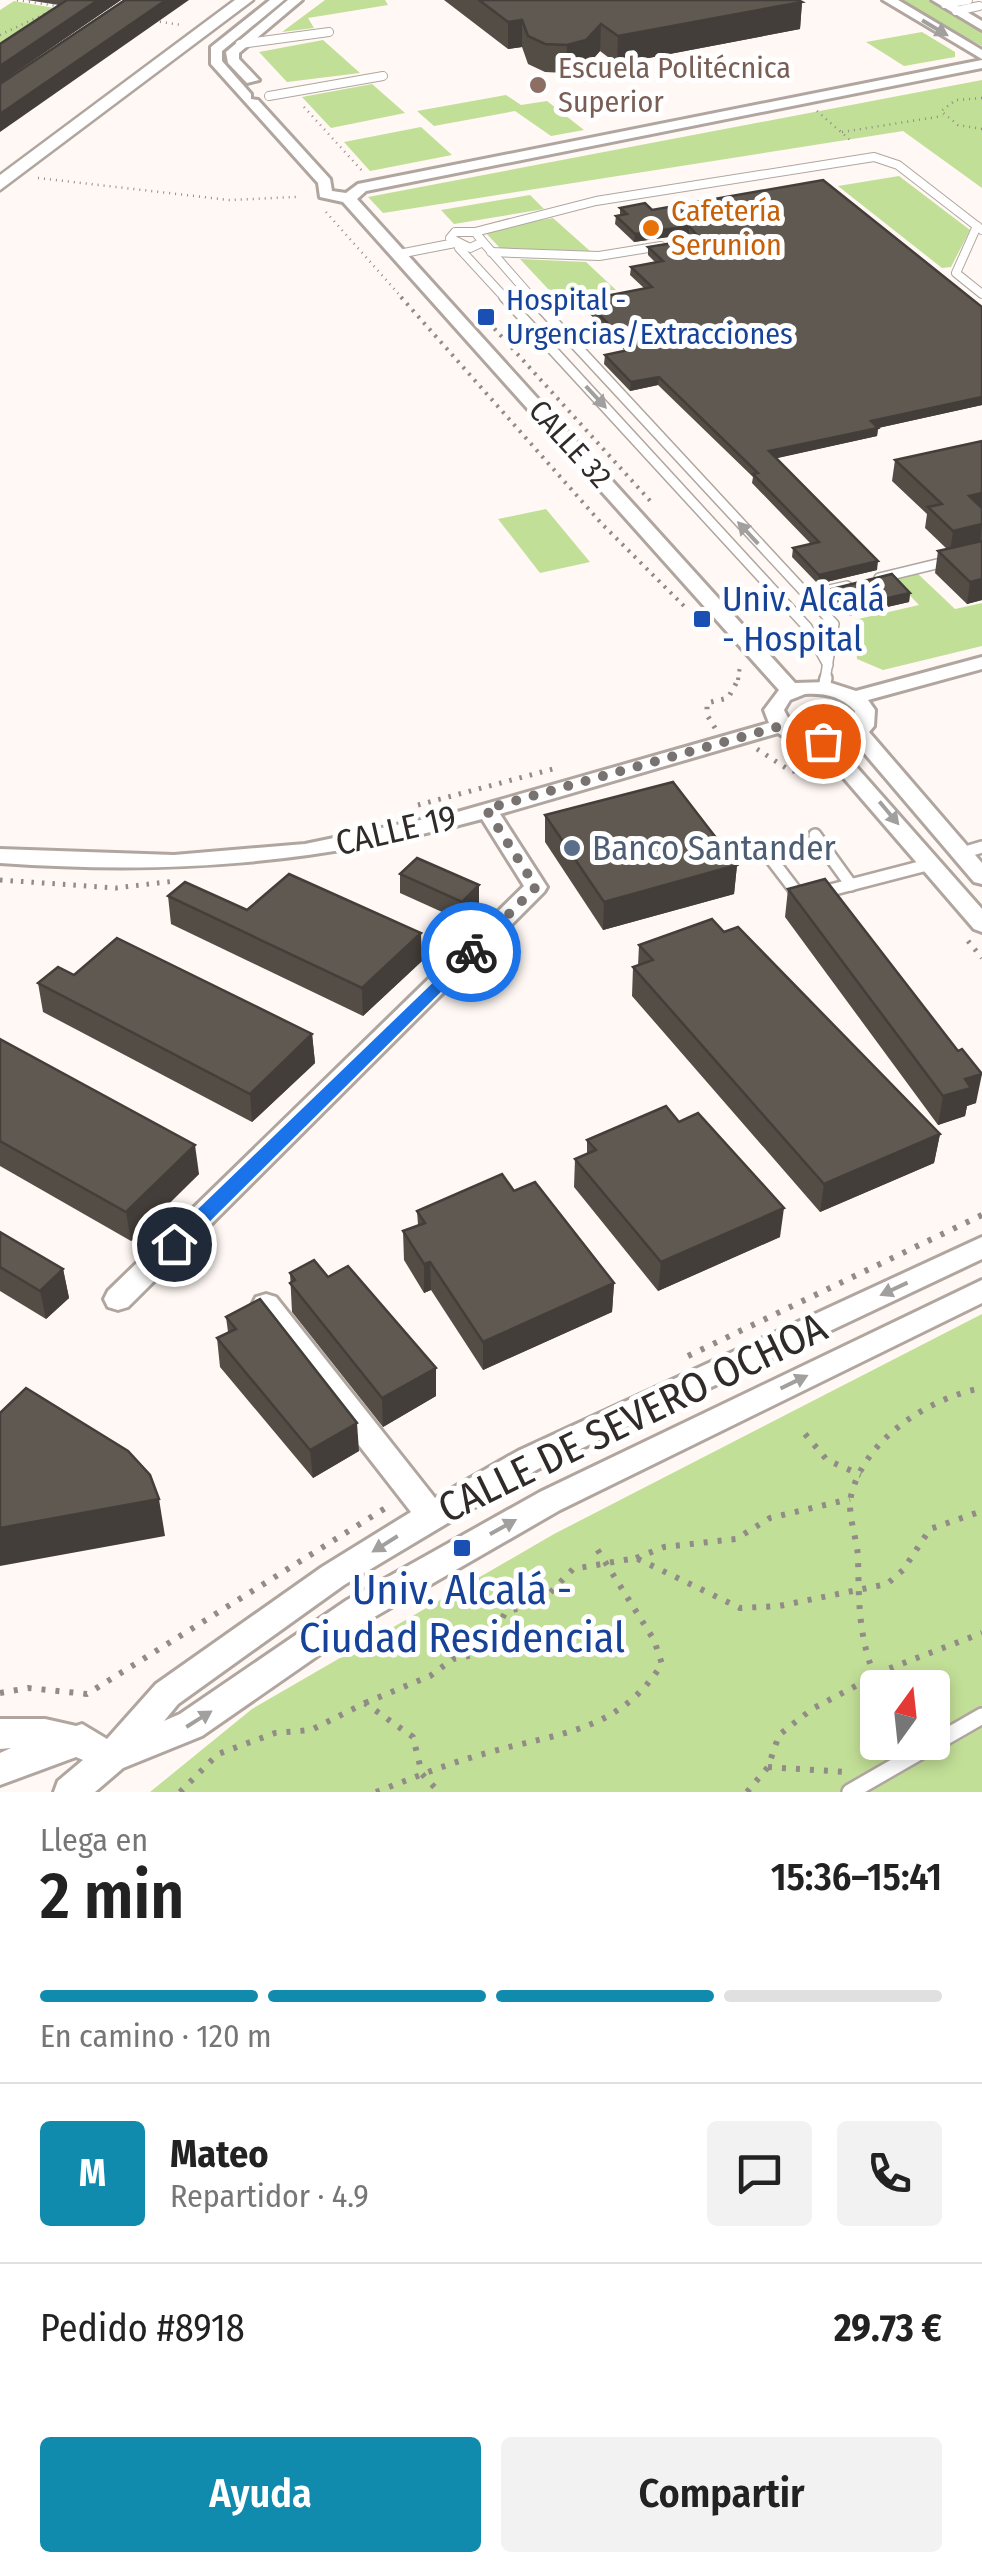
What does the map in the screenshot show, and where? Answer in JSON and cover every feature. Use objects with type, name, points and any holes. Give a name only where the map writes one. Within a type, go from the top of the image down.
[{"type":"street","points":[[0,184],[245,0]]},
{"type":"street","points":[[216,58],[224,42],[278,0]]},
{"type":"street","points":[[216,58],[294,0]]},
{"type":"street","points":[[294,0],[240,44],[232,52],[233,60],[325,182],[320,194],[329,196],[982,64]]},
{"type":"street","points":[[889,0],[982,55]]},
{"type":"street","points":[[947,5],[982,26]]},
{"type":"street","points":[[216,58],[260,98]]},
{"type":"street","name":"CALLE 32","points":[[260,98],[351,190],[399,254],[792,691]]},
{"type":"street","points":[[860,704],[982,664]]},
{"type":"street","points":[[860,704],[864,726],[858,733],[823,741],[799,737],[781,726],[774,710],[792,691],[824,688],[860,704],[982,677]]},
{"type":"street","name":"CALLE 19","points":[[0,856],[110,864],[234,859],[348,844],[781,726]]},
{"type":"street","points":[[858,733],[972,850],[982,877]]},
{"type":"street","points":[[823,741],[982,924]]},
{"type":"street","points":[[118,1300],[536,887],[486,809]]},
{"type":"street","name":"CALLE DE SEVERO OCHOA","points":[[70,1792],[110,1758],[166,1694],[334,1576],[431,1515],[528,1460],[982,1247]]},
{"type":"street","name":"CALLE DE SEVERO OCHOA","points":[[110,1758],[191,1725],[358,1610],[550,1501],[982,1291]]},
{"type":"street","points":[[266,1305],[431,1515]]},
{"type":"street","points":[[0,1734],[35,1732],[82,1739],[110,1758]]},
{"type":"street","points":[[0,1770],[20,1758],[46,1755],[82,1739]]},
{"type":"lane","points":[[947,5],[968,0],[981,7]]},
{"type":"lane","points":[[947,5],[981,7]]},
{"type":"lane","points":[[240,44],[329,32]]},
{"type":"lane","points":[[260,98],[383,76]]},
{"type":"lane","points":[[828,665],[795,614],[450,238],[455,232],[474,232],[489,223],[874,156],[898,165],[979,228],[956,273],[982,294]]},
{"type":"lane","points":[[474,232],[834,624],[824,688]]},
{"type":"lane","points":[[399,254],[457,245],[480,246],[483,242]]},
{"type":"lane","points":[[491,252],[599,256],[671,244]]},
{"type":"lane","points":[[807,595],[966,557]]},
{"type":"lane","points":[[814,835],[850,885]]},
{"type":"lane","points":[[763,848],[799,898],[931,864]]},
{"type":"lane","points":[[853,1790],[982,1716]]},
{"type":"path","points":[[17,0],[78,9]]},
{"type":"path","points":[[0,35],[60,6]]},
{"type":"path","points":[[146,20],[184,25]]},
{"type":"path","points":[[290,93],[375,184]]},
{"type":"path","points":[[943,116],[942,106],[948,102],[982,98]]},
{"type":"path","points":[[814,109],[850,140]]},
{"type":"path","points":[[842,132],[943,116],[958,124],[982,128]]},
{"type":"path","points":[[38,178],[230,200],[296,196]]},
{"type":"path","points":[[320,194],[610,532],[698,620]]},
{"type":"path","points":[[569,297],[590,307]]},
{"type":"path","points":[[478,310],[662,514]]},
{"type":"path","points":[[738,660],[742,672],[728,698],[707,703],[712,726],[789,770],[833,780]]},
{"type":"path","points":[[401,809],[567,765]]},
{"type":"path","points":[[958,929],[982,958]]},
{"type":"path","points":[[872,1670],[861,1645],[860,1564],[850,1499],[866,1464],[911,1420],[938,1401],[964,1390],[982,1388]]},
{"type":"path","points":[[805,1434],[827,1460],[861,1475]]},
{"type":"path","points":[[180,1792],[218,1754],[275,1733],[311,1730],[430,1676],[453,1659],[474,1655],[491,1639],[505,1613],[531,1608],[554,1596],[573,1569],[636,1558],[664,1547],[736,1538],[770,1518],[850,1499]]},
{"type":"path","points":[[636,1558],[740,1608],[858,1592],[887,1584],[896,1577],[930,1529],[982,1510]]},
{"type":"path","points":[[376,1792],[422,1774],[593,1726],[640,1699],[662,1664],[654,1640],[597,1549]]},
{"type":"path","points":[[0,1693],[28,1688],[86,1694],[265,1583]]},
{"type":"path","points":[[892,1670],[982,1633]]},
{"type":"path","points":[[747,1792],[768,1767],[780,1735],[812,1708],[860,1684]]},
{"type":"path","points":[[366,1703],[414,1737],[422,1774],[439,1792]]},
{"type":"path","points":[[768,1767],[848,1772],[853,1790]]},
{"type":"green space","points":[[325,0],[385,0],[388,5],[308,18],[314,28],[282,32]]},
{"type":"green space","points":[[895,0],[928,0],[982,31],[982,46]]},
{"type":"green space","points":[[14,1],[60,9],[0,48],[0,10]]},
{"type":"green space","points":[[922,32],[955,52],[955,57],[904,66],[866,42]]},
{"type":"green space","points":[[323,40],[360,73],[287,82],[259,52]]},
{"type":"green space","points":[[982,80],[982,188],[903,131],[383,213],[368,197]]},
{"type":"green space","points":[[372,84],[405,113],[331,128],[302,97]]},
{"type":"green space","points":[[506,95],[521,105],[547,101],[584,130],[551,136],[515,111],[434,126],[417,111]]},
{"type":"green space","points":[[421,127],[452,155],[370,171],[344,142]]},
{"type":"green space","points":[[899,176],[970,230],[951,267],[942,268],[838,186]]},
{"type":"green space","points":[[530,195],[544,209],[454,224],[441,210]]},
{"type":"green space","points":[[553,218],[590,251],[500,248],[483,230]]},
{"type":"green space","points":[[520,259],[586,262],[616,290],[550,291]]},
{"type":"green space","points":[[546,509],[590,562],[540,573],[498,519]]},
{"type":"green space","points":[[917,573],[955,609],[982,603],[982,646],[883,670],[857,659],[854,620],[919,605],[893,578]]},
{"type":"green space","points":[[982,1314],[982,1792],[150,1792],[252,1709],[554,1534]]},
{"type":"building","points":[[67,0],[98,0],[0,66],[0,44]]},
{"type":"building","points":[[125,0],[166,0],[0,114],[0,84]]},
{"type":"building","points":[[479,0],[802,2],[618,36],[601,24],[586,40],[567,45],[545,44],[528,36],[522,20],[508,22]]},
{"type":"building","points":[[823,180],[982,307],[982,397],[871,421],[878,428],[769,451],[878,561],[819,575],[793,548],[819,542],[753,474],[758,473],[659,377],[631,382],[605,355],[633,349],[585,300],[652,287],[631,267],[663,261],[648,247],[691,240],[697,235],[689,226],[635,234],[616,216],[627,214],[620,208],[645,203],[652,210]]},
{"type":"building","points":[[982,441],[982,493],[969,496],[982,508],[982,524],[953,531],[928,507],[942,504],[895,460]]},
{"type":"building","points":[[982,541],[982,579],[970,582],[938,551]]},
{"type":"building","points":[[892,574],[910,593],[849,607],[832,589]]},
{"type":"building","points":[[673,782],[737,865],[604,902],[545,815]]},
{"type":"building","points":[[417,858],[479,885],[462,902],[400,874]]},
{"type":"building","points":[[289,874],[421,933],[362,988],[168,896],[185,882],[247,910]]},
{"type":"building","points":[[825,879],[958,1051],[962,1049],[982,1074],[965,1079],[971,1088],[943,1096],[788,889]]},
{"type":"building","points":[[712,919],[724,932],[738,927],[940,1134],[824,1184],[633,967],[653,960],[639,945]]},
{"type":"building","points":[[117,938],[312,1034],[250,1094],[38,983],[58,967],[74,975]]},
{"type":"building","points":[[0,1039],[195,1145],[126,1212],[0,1141]]},
{"type":"building","points":[[666,1106],[679,1122],[698,1113],[784,1208],[661,1262],[575,1159],[596,1150],[587,1140]]},
{"type":"building","points":[[502,1174],[514,1191],[535,1182],[614,1283],[483,1342],[430,1262],[424,1264],[403,1231],[425,1223],[417,1211]]},
{"type":"building","points":[[0,1232],[63,1269],[40,1291],[0,1267]]},
{"type":"building","points":[[314,1260],[328,1277],[348,1266],[436,1368],[382,1398],[290,1283],[295,1280],[290,1273]]},
{"type":"building","points":[[260,1299],[357,1423],[310,1450],[217,1338],[236,1329],[226,1317]]},
{"type":"building","points":[[26,1388],[128,1451],[150,1475],[159,1499],[0,1528],[0,1413]]},
{"type":"way so far","points":[[471,952],[536,887],[486,809],[781,726],[799,737],[823,741]]},
{"type":"place","name":"Escuela Politécnica Superior","points":[[538,85]]},
{"type":"place","name":"Cafetería Serunion","points":[[651,228]]},
{"type":"place","name":"Hospital - Urgencias/Extracciones","points":[[486,317]]},
{"type":"place","name":"Univ. Alcalá - Hospital","points":[[702,619]]},
{"type":"place","name":"Banco Santander","points":[[572,848]]},
{"type":"place","name":"Univ. Alcalá - Ciudad Residencial","points":[[462,1548]]},
{"type":"route","points":[[174,1244],[471,952]]}]
